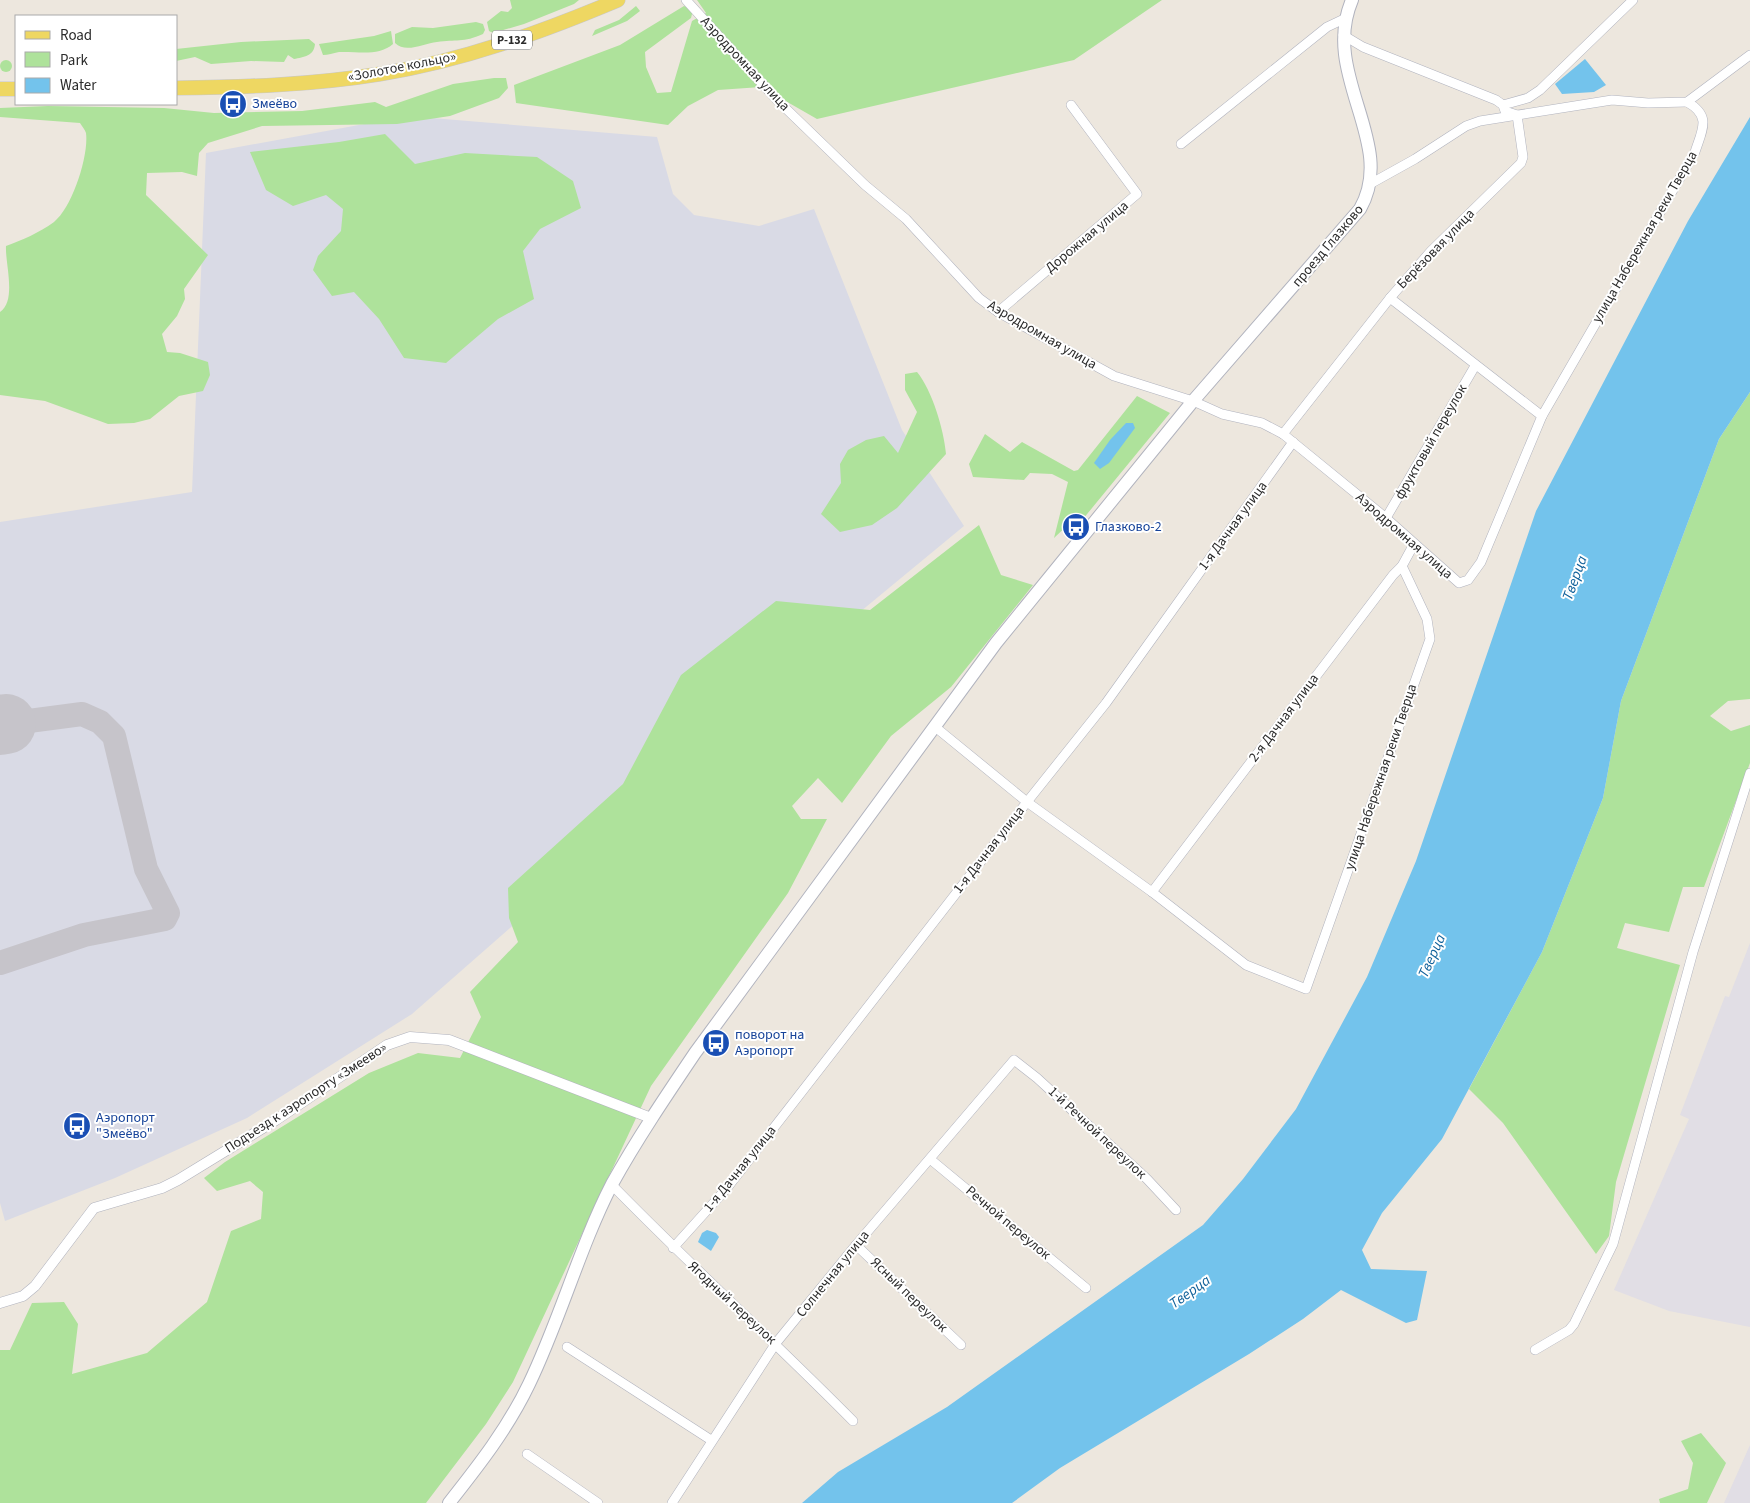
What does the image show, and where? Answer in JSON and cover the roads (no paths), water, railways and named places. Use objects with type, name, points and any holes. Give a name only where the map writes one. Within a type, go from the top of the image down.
[{"type":"main road","name":"«Золотое кольцо»","points":[[178,88],[299,84],[388,73],[489,48],[618,0]]},
{"type":"main road","name":"проезд Глазково","points":[[449,1503],[489,1452],[526,1391],[612,1185],[651,1118],[771,948],[1002,636],[1193,401],[1350,223],[1362,206],[1370,184],[1370,153],[1345,64],[1344,35],[1346,18],[1352,0]]},
{"type":"main road","points":[[0,89],[15,89]]},
{"type":"street","name":"Аэродромная улица","points":[[686,0],[777,100],[865,184],[906,219],[979,298],[998,312],[1114,376],[1193,401],[1222,414],[1262,423],[1283,434],[1386,518],[1459,583],[1468,580],[1481,562],[1542,416]]},
{"type":"street","points":[[1344,35],[1363,47],[1503,104],[1528,98],[1540,90],[1633,0]]},
{"type":"street","points":[[1181,144],[1327,27],[1346,18]]},
{"type":"street","points":[[1370,184],[1415,159],[1466,126],[1517,115],[1612,100],[1648,103],[1687,102],[1750,55]]},
{"type":"street","name":"улица Набережная реки Тверца","points":[[1542,416],[1695,152],[1704,126],[1702,116],[1696,107],[1687,102]]},
{"type":"street","points":[[1503,104],[1505,111],[1517,115]]},
{"type":"street","name":"Дорожная улица","points":[[998,312],[1137,194],[1071,105]]},
{"type":"street","name":"Берёзовая улица","points":[[1517,115],[1523,157],[1521,163],[1431,251],[1390,298],[1475,366],[1542,416]]},
{"type":"street","points":[[1283,434],[1390,298]]},
{"type":"street","name":"фруктовый переулок","points":[[1386,518],[1475,366]]},
{"type":"street","name":"1-я Дачная улица","points":[[673,1248],[727,1188],[1026,802],[1106,703],[1293,442]]},
{"type":"street","name":"2-я Дачная улица","points":[[1152,892],[1393,575],[1402,566],[1414,544]]},
{"type":"street","name":"улица Набережная реки Тверца","points":[[1152,892],[1246,965],[1306,989],[1430,639],[1428,619],[1402,566]]},
{"type":"street","points":[[934,726],[1026,802],[1152,892]]},
{"type":"street","points":[[1535,1350],[1569,1330],[1574,1324],[1613,1244],[1693,952],[1750,773]]},
{"type":"street","name":"Подъезд к аэропорту «Змеево»","points":[[0,1303],[23,1296],[35,1286],[94,1208],[162,1188],[178,1180],[276,1120],[387,1045],[401,1039],[427,1037],[457,1042],[651,1118]]},
{"type":"street","name":"Солнечная улица","points":[[672,1503],[711,1440],[776,1343],[856,1245],[1014,1060]]},
{"type":"street","name":"1-й Речной переулок","points":[[1014,1060],[1037,1078],[1147,1179],[1176,1210]]},
{"type":"street","name":"Речной переулок","points":[[930,1158],[1086,1288]]},
{"type":"street","name":"Ягодный переулок","points":[[612,1185],[673,1248],[776,1343],[853,1421]]},
{"type":"street","name":"Ясный переулок","points":[[856,1245],[961,1345]]},
{"type":"street","points":[[567,1347],[711,1440]]},
{"type":"street","points":[[527,1454],[598,1503]]},
{"type":"water","points":[[1585,59],[1606,85],[1594,92],[1562,94],[1555,84]]},
{"type":"water","name":"Тверца","points":[[1750,117],[1750,392],[1719,439],[1621,701],[1603,798],[1542,952],[1442,1139],[1382,1213],[1362,1250],[1371,1269],[1427,1271],[1417,1320],[1406,1323],[1341,1290],[1303,1319],[1249,1354],[1060,1468],[1012,1503],[802,1503],[838,1472],[947,1407],[1203,1225],[1243,1179],[1296,1109],[1367,977],[1416,861],[1536,511],[1688,221]]},
{"type":"water","points":[[1126,423],[1133,423],[1135,428],[1109,463],[1100,469],[1094,463],[1110,440]]},
{"type":"water","points":[[707,1230],[716,1233],[719,1237],[711,1251],[698,1242],[702,1233]]},
{"type":"place","name":"Змеёво","points":[[233,104]]},
{"type":"place","name":"Глазково-2","points":[[1076,527]]},
{"type":"place","name":"поворот на Аэропорт","points":[[716,1043]]},
{"type":"place","name":"Аэропорт \"Змеёво\"","points":[[77,1126]]}]
